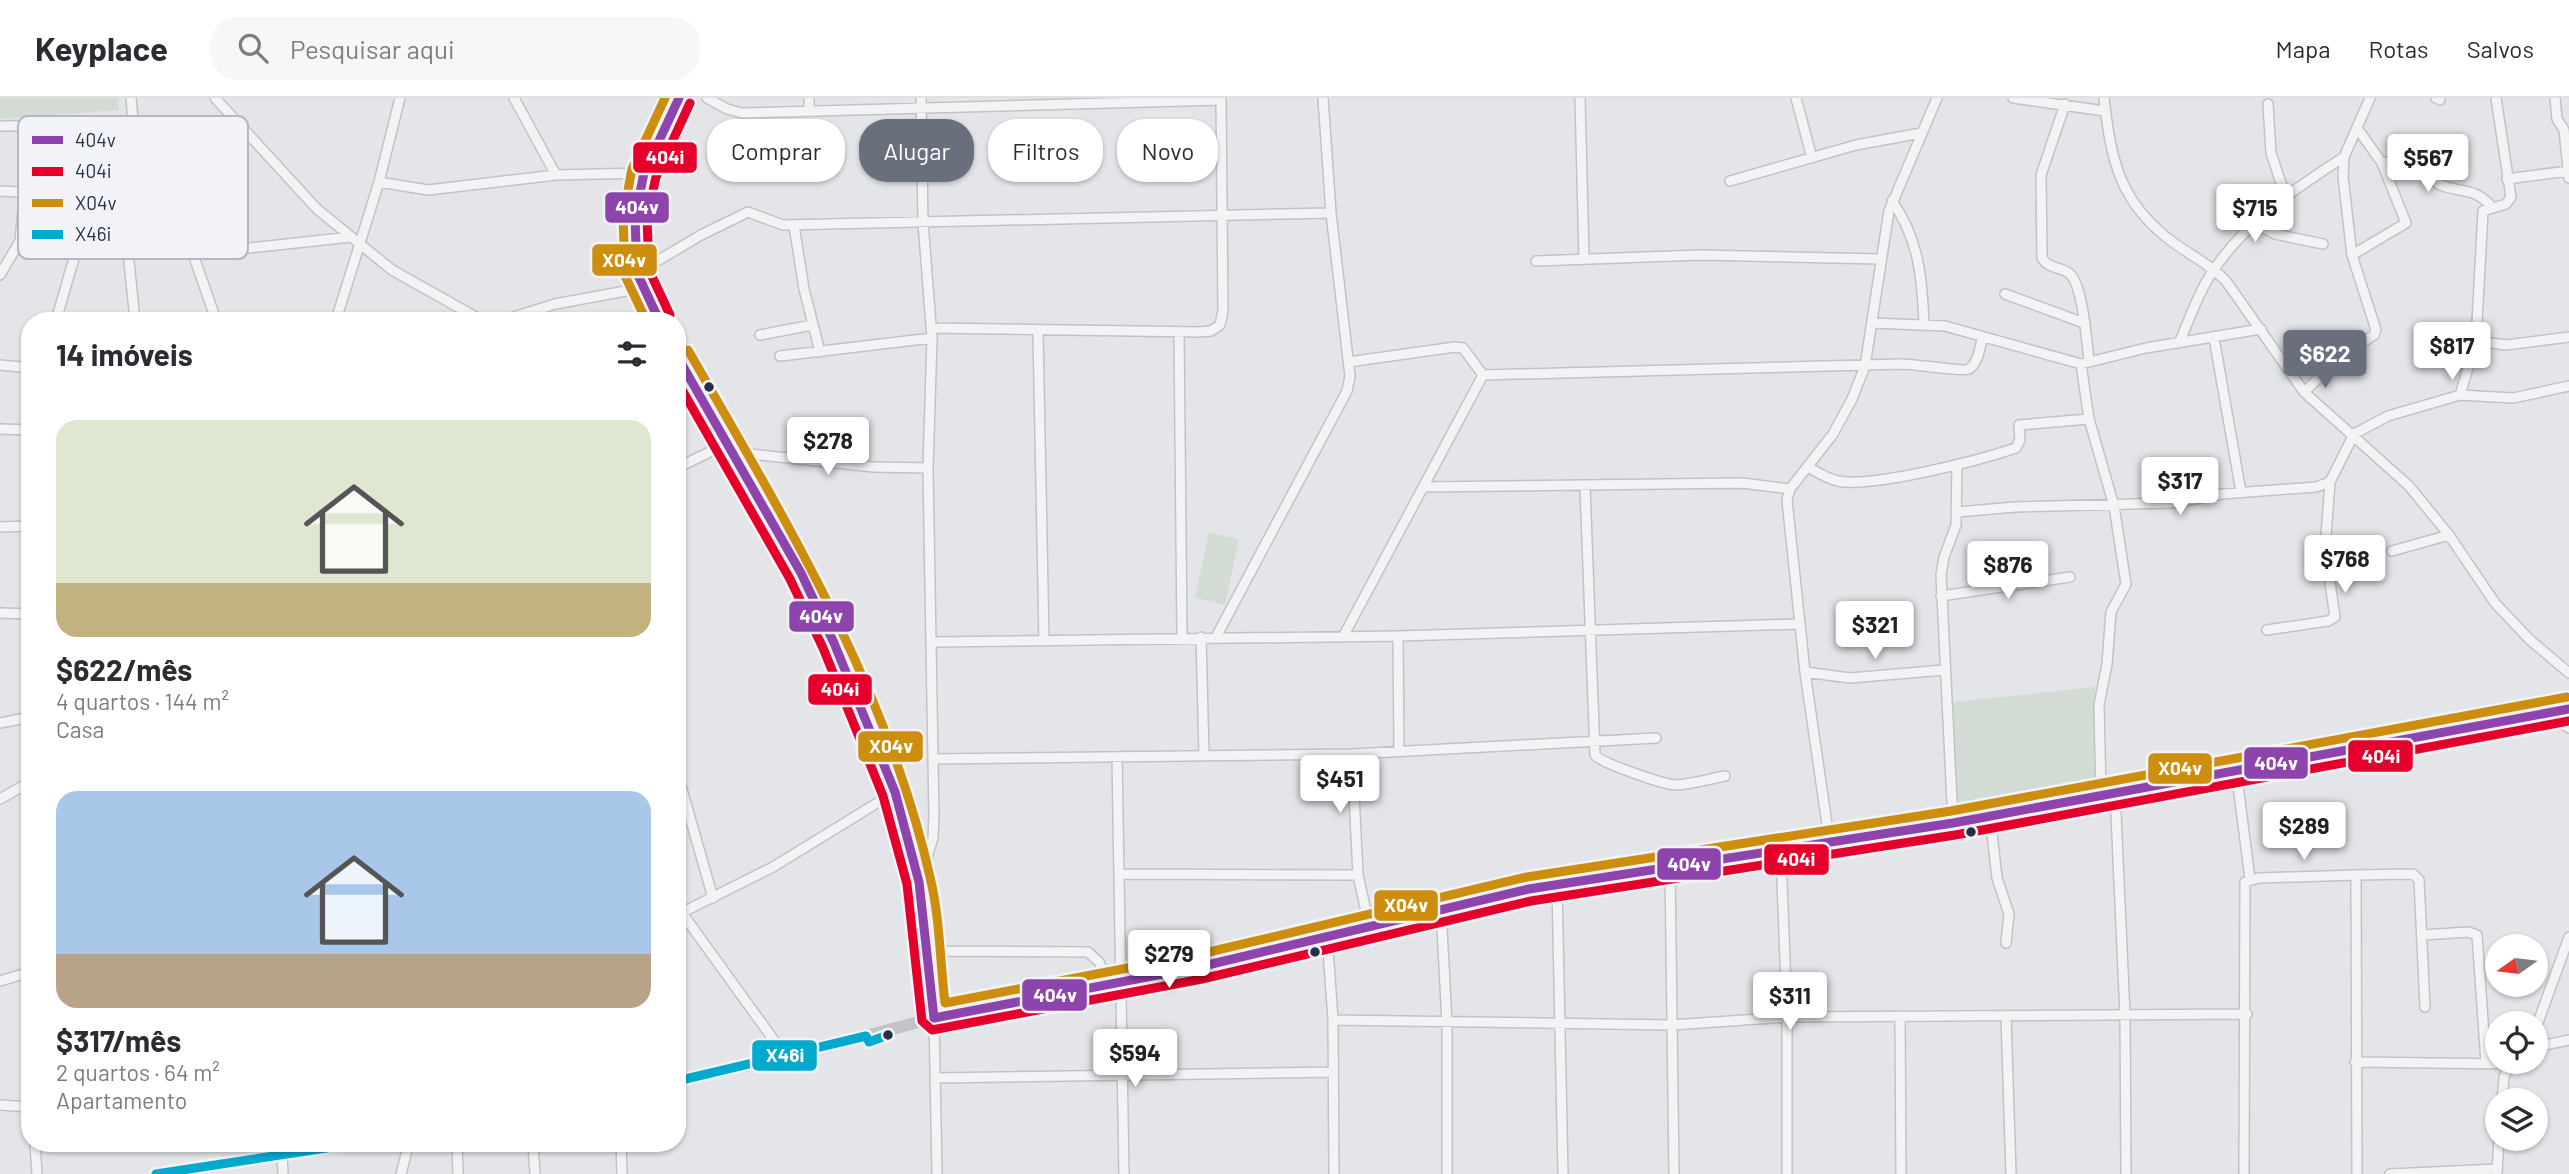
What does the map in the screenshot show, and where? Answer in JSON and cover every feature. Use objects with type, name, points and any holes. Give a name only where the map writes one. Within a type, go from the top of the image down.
[{"type":"main road","points":[[686,1079],[786,1057],[934,1018],[1115,984],[1556,885],[1830,845],[2569,709]]},
{"type":"main road","points":[[156,1174],[301,1152]]},
{"type":"street","points":[[131,98],[132,116]]},
{"type":"street","points":[[215,98],[232,116]]},
{"type":"street","points":[[338,312],[355,240],[379,183],[400,98]]},
{"type":"street","points":[[514,98],[556,175]]},
{"type":"street","points":[[655,312],[637,273],[635,218],[644,173],[679,98]]},
{"type":"street","points":[[707,98],[727,109],[742,113],[921,102],[1221,99],[1223,311],[1220,325],[1210,331],[931,333],[780,356]]},
{"type":"street","points":[[809,98],[809,110]]},
{"type":"street","points":[[1216,637],[1347,391],[1349,362],[1340,312],[1324,98]]},
{"type":"street","points":[[1580,98],[1584,257]]},
{"type":"street","points":[[1796,98],[1811,158]]},
{"type":"street","points":[[1830,845],[1805,672],[1787,508],[1790,489],[1833,434],[1852,399],[1865,366],[1880,259],[1892,201],[1937,98]]},
{"type":"street","points":[[2013,98],[2105,111]]},
{"type":"street","points":[[2104,98],[2115,166],[2129,198],[2163,234],[2214,269],[2238,295],[2283,366],[2304,392],[2409,486],[2449,535],[2482,586],[2513,624],[2569,673]]},
{"type":"street","points":[[2304,392],[2342,356],[2374,335],[2375,330],[2352,255],[2344,199],[2344,157],[2370,98]]},
{"type":"street","points":[[2460,395],[2476,341],[2483,211],[2510,202],[2496,98]]},
{"type":"street","points":[[2507,179],[2568,174],[2564,130],[2557,119],[2555,98]]},
{"type":"street","points":[[919,881],[933,838],[928,468],[931,333],[923,222],[921,102]]},
{"type":"street","points":[[2065,104],[2042,175],[2042,258],[2049,266],[2070,274],[2084,323],[2089,419],[2114,506],[2126,584],[2111,612],[2107,664],[2099,705],[2101,794]]},
{"type":"street","points":[[2268,104],[2271,153],[2286,195]]},
{"type":"street","points":[[0,126],[18,126]]},
{"type":"street","points":[[2352,255],[2406,223],[2382,163],[2357,128]]},
{"type":"street","points":[[1730,181],[1883,139],[1921,133]]},
{"type":"street","points":[[248,134],[317,209],[355,240],[392,270],[467,312]]},
{"type":"street","points":[[2382,163],[2422,156],[2432,160],[2438,184],[2453,190],[2472,190],[2482,195],[2492,207]]},
{"type":"street","points":[[2179,343],[2204,285],[2214,269],[2254,223],[2286,195],[2344,157]]},
{"type":"street","points":[[379,183],[428,190],[556,175],[644,173]]},
{"type":"street","points":[[0,191],[18,192]]},
{"type":"street","points":[[1892,201],[1906,220],[1915,244],[1924,323]]},
{"type":"street","points":[[637,273],[690,241],[748,212],[758,213],[773,224],[794,225],[1224,218],[1331,213]]},
{"type":"street","points":[[2254,223],[2274,234],[2323,244]]},
{"type":"street","points":[[794,225],[812,325],[820,352]]},
{"type":"street","points":[[248,249],[355,240]]},
{"type":"street","points":[[0,275],[18,244]]},
{"type":"street","points":[[1536,261],[1584,257],[1700,255],[1880,259]]},
{"type":"street","points":[[59,312],[76,259]]},
{"type":"street","points":[[129,259],[134,312]]},
{"type":"street","points":[[195,259],[213,312]]},
{"type":"street","points":[[530,312],[555,304],[642,288]]},
{"type":"street","points":[[2005,294],[2084,323]]},
{"type":"street","points":[[1873,323],[1924,323],[1944,326],[1983,339],[2085,363],[2261,329]]},
{"type":"street","points":[[760,335],[812,325]]},
{"type":"street","points":[[1179,331],[1182,637]]},
{"type":"street","points":[[1038,332],[1044,641]]},
{"type":"street","points":[[2476,341],[2506,345],[2569,337]]},
{"type":"street","points":[[2214,338],[2241,492]]},
{"type":"street","points":[[1483,375],[1929,364],[1968,370],[1975,363],[1983,339]]},
{"type":"street","points":[[1349,362],[1455,347],[1463,348],[1483,375]]},
{"type":"street","points":[[0,365],[21,367]]},
{"type":"street","points":[[686,374],[817,607],[895,792],[919,881],[928,951],[934,1018],[937,1174]]},
{"type":"street","points":[[1344,635],[1483,375]]},
{"type":"street","points":[[2267,630],[2328,621],[2335,617],[2325,550],[2330,482],[2354,434],[2400,411],[2460,395],[2513,398],[2569,386]]},
{"type":"street","points":[[686,394],[695,391]]},
{"type":"street","points":[[1808,467],[1843,482],[1957,465],[2016,448],[2020,440],[2019,425],[2089,419]]},
{"type":"street","points":[[0,429],[21,430]]},
{"type":"street","points":[[686,464],[728,448],[874,467],[928,468]]},
{"type":"street","points":[[1953,823],[1941,596],[1944,557],[1954,534],[1957,512],[1957,465]]},
{"type":"street","points":[[1957,512],[2015,507],[2171,503],[2241,492],[2277,492],[2330,482]]},
{"type":"street","points":[[1425,487],[1742,483],[1790,489]]},
{"type":"street","points":[[1585,486],[1593,739],[1598,760],[1664,783],[1681,785],[1725,776]]},
{"type":"street","points":[[0,527],[21,526]]},
{"type":"street","points":[[2392,551],[2449,535]]},
{"type":"street","points":[[1941,596],[2070,577]]},
{"type":"street","points":[[0,614],[21,614]]},
{"type":"street","points":[[931,642],[1398,636],[1799,624]]},
{"type":"street","points":[[1398,636],[1399,751]]},
{"type":"street","points":[[1201,637],[1204,755]]},
{"type":"street","points":[[1805,672],[1850,677],[1944,670]]},
{"type":"street","points":[[2546,714],[2569,728]]},
{"type":"street","points":[[0,723],[21,719]]},
{"type":"street","points":[[933,759],[1352,754],[1593,739],[1656,738]]},
{"type":"street","points":[[1352,754],[1358,875],[1370,925]]},
{"type":"street","points":[[1117,757],[1119,874],[1115,984],[1123,1074],[1124,1174]]},
{"type":"street","points":[[2236,770],[2250,879],[2243,889],[2247,1014],[2244,1174]]},
{"type":"street","points":[[0,799],[21,787]]},
{"type":"street","points":[[686,911],[773,867],[895,792]]},
{"type":"street","points":[[2115,792],[2125,1015],[2126,1174]]},
{"type":"street","points":[[686,811],[713,898]]},
{"type":"street","points":[[1990,816],[1997,878],[2009,914],[2006,943]]},
{"type":"street","points":[[1781,852],[1787,1017],[1787,1174]]},
{"type":"street","points":[[1670,867],[1674,1174]]},
{"type":"street","points":[[1119,874],[1358,875]]},
{"type":"street","points":[[2356,875],[2357,1174]]},
{"type":"street","points":[[2250,879],[2416,875],[2421,887],[2425,1007]]},
{"type":"street","points":[[1556,885],[1563,1174]]},
{"type":"street","points":[[1441,909],[1447,1023],[1447,1174]]},
{"type":"street","points":[[686,922],[786,1057]]},
{"type":"street","points":[[2423,935],[2468,932],[2477,935],[2485,1049]]},
{"type":"street","points":[[1327,935],[1333,1020],[1334,1174]]},
{"type":"street","points":[[2542,1011],[2569,937]]},
{"type":"street","points":[[928,951],[1088,952],[1100,962],[1115,984]]},
{"type":"street","points":[[0,981],[21,975]]},
{"type":"street","points":[[1333,1020],[1447,1023],[1559,1021],[1672,1025],[1787,1017],[2247,1014]]},
{"type":"street","points":[[1900,1016],[1901,1174]]},
{"type":"street","points":[[2006,1016],[2011,1174]]},
{"type":"street","points":[[2548,1045],[2569,1040]]},
{"type":"street","points":[[2355,1062],[2485,1063]]},
{"type":"street","points":[[936,1079],[1333,1072]]},
{"type":"street","points":[[0,1105],[21,1106]]},
{"type":"street","points":[[2390,1174],[2497,1172],[2498,1151]]},
{"type":"street","points":[[36,1152],[37,1174]]},
{"type":"street","points":[[401,1174],[407,1152]]},
{"type":"street","points":[[457,1152],[458,1174]]},
{"type":"street","points":[[534,1152],[535,1174]]},
{"type":"street","points":[[621,1152],[622,1174]]},
{"type":"street","points":[[282,1155],[283,1174]]},
{"type":"shaded area","points":[[0,98],[118,98],[119,110],[0,119]]},
{"type":"shaded area","points":[[1209,533],[1239,539],[1225,605],[1195,598]]},
{"type":"shaded area","points":[[2095,687],[2098,782],[1957,807],[1953,702]]},
{"type":"transit line","name":"X04v","points":[[642,312],[625,276],[623,216],[632,169],[665,98]]},
{"type":"transit line","name":"404v","points":[[655,312],[637,273],[635,217],[644,173],[679,98]]},
{"type":"transit line","name":"404i","points":[[669,312],[649,270],[647,218],[656,177],[690,103]]},
{"type":"transit line","name":"X04v","points":[[688,350],[829,605],[888,738],[911,806],[930,877],[938,924],[945,1003],[1196,955],[1527,877],[1951,811],[2567,697]]},
{"type":"transit line","name":"404v","points":[[686,372],[801,573],[834,643],[895,792],[919,882],[934,1018],[1199,967],[1529,889],[1953,823],[2569,709]]},
{"type":"transit line","name":"404i","points":[[686,397],[790,579],[823,648],[883,796],[907,884],[922,1021],[932,1030],[1202,979],[1531,901],[1955,835],[2569,721]]},
{"type":"transit line","name":"X46i","points":[[686,1079],[866,1036],[869,1042],[888,1035]]},
{"type":"transit line","name":"X46i","points":[[156,1174],[300,1152]]}]
